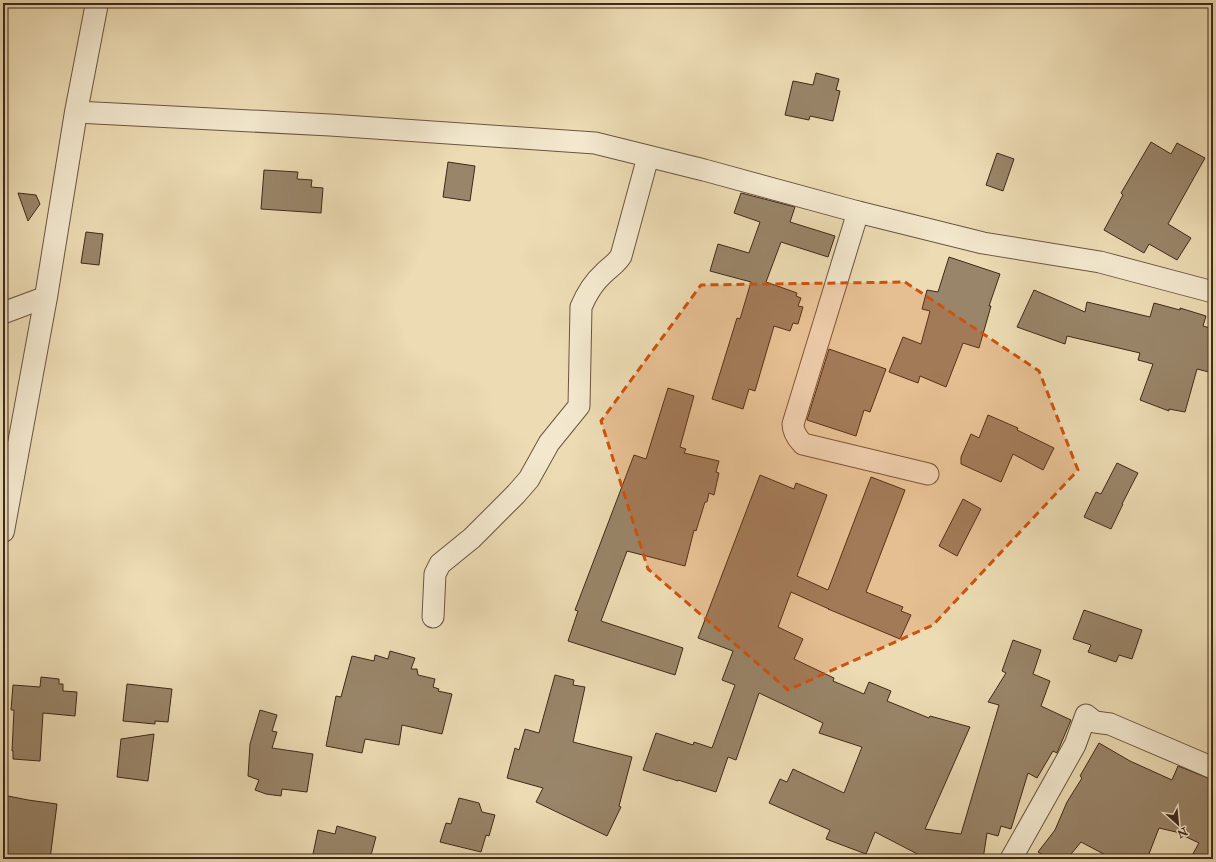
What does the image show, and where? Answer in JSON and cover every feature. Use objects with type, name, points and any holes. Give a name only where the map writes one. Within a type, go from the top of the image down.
[{"type":"street","points":[[3,531],[46,297],[76,112],[97,3]]},
{"type":"street","points":[[76,112],[595,143],[983,243],[1100,262],[1213,292]]},
{"type":"street","points":[[433,617],[435,574],[440,564],[472,538],[529,479],[549,443],[579,406],[581,307],[599,278],[618,261],[621,256],[648,157]]},
{"type":"street","points":[[858,212],[793,424],[793,429],[803,444],[928,474]]},
{"type":"street","points":[[3,314],[46,297]]},
{"type":"street","points":[[1011,859],[1075,745],[1086,715],[1095,722],[1110,724],[1213,768]]},
{"type":"highlighted area","points":[[905,282],[1039,371],[1078,470],[933,625],[788,690],[648,569],[601,421],[701,285]]},
{"type":"building","points":[[816,73],[839,79],[836,90],[840,91],[833,121],[810,116],[809,120],[785,115],[793,81],[813,85]]},
{"type":"building","points":[[1151,142],[1171,154],[1177,143],[1205,158],[1168,224],[1191,238],[1177,260],[1149,244],[1144,253],[1104,230],[1123,195],[1121,193]]},
{"type":"building","points":[[997,153],[1014,159],[1003,191],[986,185]]},
{"type":"building","points":[[448,162],[475,166],[470,201],[443,197]]},
{"type":"building","points":[[264,170],[298,172],[297,179],[312,180],[311,187],[323,188],[321,213],[261,209]]},
{"type":"building","points":[[18,193],[36,195],[40,204],[28,221]]},
{"type":"building","points":[[741,193],[795,207],[790,222],[835,236],[828,257],[781,242],[766,282],[797,293],[796,296],[801,298],[798,306],[803,307],[798,324],[793,323],[790,331],[774,326],[755,391],[749,389],[743,409],[712,399],[737,318],[740,319],[751,282],[710,271],[718,244],[749,253],[760,222],[734,213]]},
{"type":"building","points":[[86,232],[103,234],[99,265],[81,263]]},
{"type":"building","points":[[949,257],[1000,274],[989,306],[991,306],[979,348],[963,343],[946,387],[920,376],[918,383],[889,372],[903,337],[921,344],[930,311],[922,309],[927,290],[938,292]]},
{"type":"building","points":[[1034,290],[1085,312],[1087,302],[1150,317],[1154,303],[1180,310],[1180,308],[1206,316],[1203,326],[1213,329],[1213,373],[1197,369],[1185,412],[1169,409],[1169,411],[1140,400],[1153,364],[1138,360],[1140,353],[1067,336],[1065,344],[1017,327]]},
{"type":"building","points":[[829,349],[886,369],[870,412],[864,410],[856,436],[807,420]]},
{"type":"building","points":[[668,388],[694,396],[680,447],[686,449],[684,453],[719,461],[716,472],[719,473],[714,495],[709,493],[707,502],[705,502],[696,531],[694,530],[685,566],[627,551],[601,621],[683,648],[675,675],[568,641],[578,611],[575,610],[634,455],[646,459]]},
{"type":"building","points":[[988,415],[1018,428],[1017,430],[1054,448],[1043,470],[1013,454],[1001,482],[961,464],[961,457],[971,434],[979,438]]},
{"type":"building","points":[[1117,463],[1138,473],[1111,529],[1084,517],[1096,492],[1101,494]]},
{"type":"building","points":[[760,475],[794,489],[796,483],[827,495],[797,576],[828,590],[871,477],[905,490],[866,592],[903,607],[901,611],[911,615],[900,639],[791,592],[778,627],[803,639],[794,659],[834,678],[833,681],[864,694],[869,682],[891,691],[887,701],[929,718],[930,716],[970,727],[925,829],[961,834],[999,705],[988,702],[1006,673],[1002,671],[1013,640],[1041,650],[1033,674],[1050,681],[1041,706],[1071,720],[1057,753],[1053,751],[1037,778],[1028,773],[1011,829],[1001,826],[998,836],[987,833],[983,859],[927,859],[875,832],[866,854],[826,839],[830,830],[769,803],[780,779],[787,782],[793,769],[844,793],[862,747],[819,733],[823,723],[759,693],[736,760],[728,757],[716,792],[643,770],[656,733],[693,745],[694,742],[712,748],[735,685],[722,680],[733,651],[698,638]]},
{"type":"building","points":[[963,499],[981,509],[957,556],[939,546]]},
{"type":"building","points":[[1084,610],[1142,630],[1132,659],[1119,655],[1116,662],[1088,652],[1091,645],[1073,639]]},
{"type":"building","points":[[390,651],[415,658],[411,669],[417,669],[418,675],[435,679],[433,687],[439,689],[438,691],[452,694],[442,734],[402,725],[399,745],[365,739],[362,753],[326,746],[336,696],[341,697],[352,656],[374,661],[375,655],[388,659]]},
{"type":"building","points":[[555,675],[574,680],[573,685],[585,687],[573,742],[632,757],[619,806],[621,807],[607,836],[536,802],[543,788],[507,778],[515,748],[519,750],[525,729],[539,733]]},
{"type":"building","points":[[41,677],[59,679],[59,684],[63,684],[63,691],[77,692],[75,716],[43,713],[40,761],[13,759],[14,710],[11,710],[13,685],[40,687]]},
{"type":"building","points":[[127,684],[172,689],[168,722],[155,721],[155,724],[123,721]]},
{"type":"building","points":[[260,710],[277,715],[272,731],[277,732],[272,748],[313,754],[307,792],[282,789],[281,796],[266,794],[255,790],[259,780],[248,776],[250,744]]},
{"type":"building","points":[[154,734],[148,781],[117,777],[121,739]]},
{"type":"building","points":[[1099,743],[1130,761],[1172,780],[1178,766],[1213,780],[1213,859],[1190,859],[1199,843],[1176,832],[1159,828],[1147,859],[1113,859],[1081,842],[1067,859],[1050,859],[1038,852],[1055,830],[1067,802],[1082,778],[1080,776]]},
{"type":"building","points":[[3,795],[57,804],[50,859],[11,859],[3,857]]},
{"type":"building","points":[[459,798],[479,803],[482,812],[495,815],[489,836],[486,835],[481,852],[440,842],[446,823],[451,824]]},
{"type":"building","points":[[337,826],[376,837],[370,859],[312,859],[318,830],[335,834]]}]
